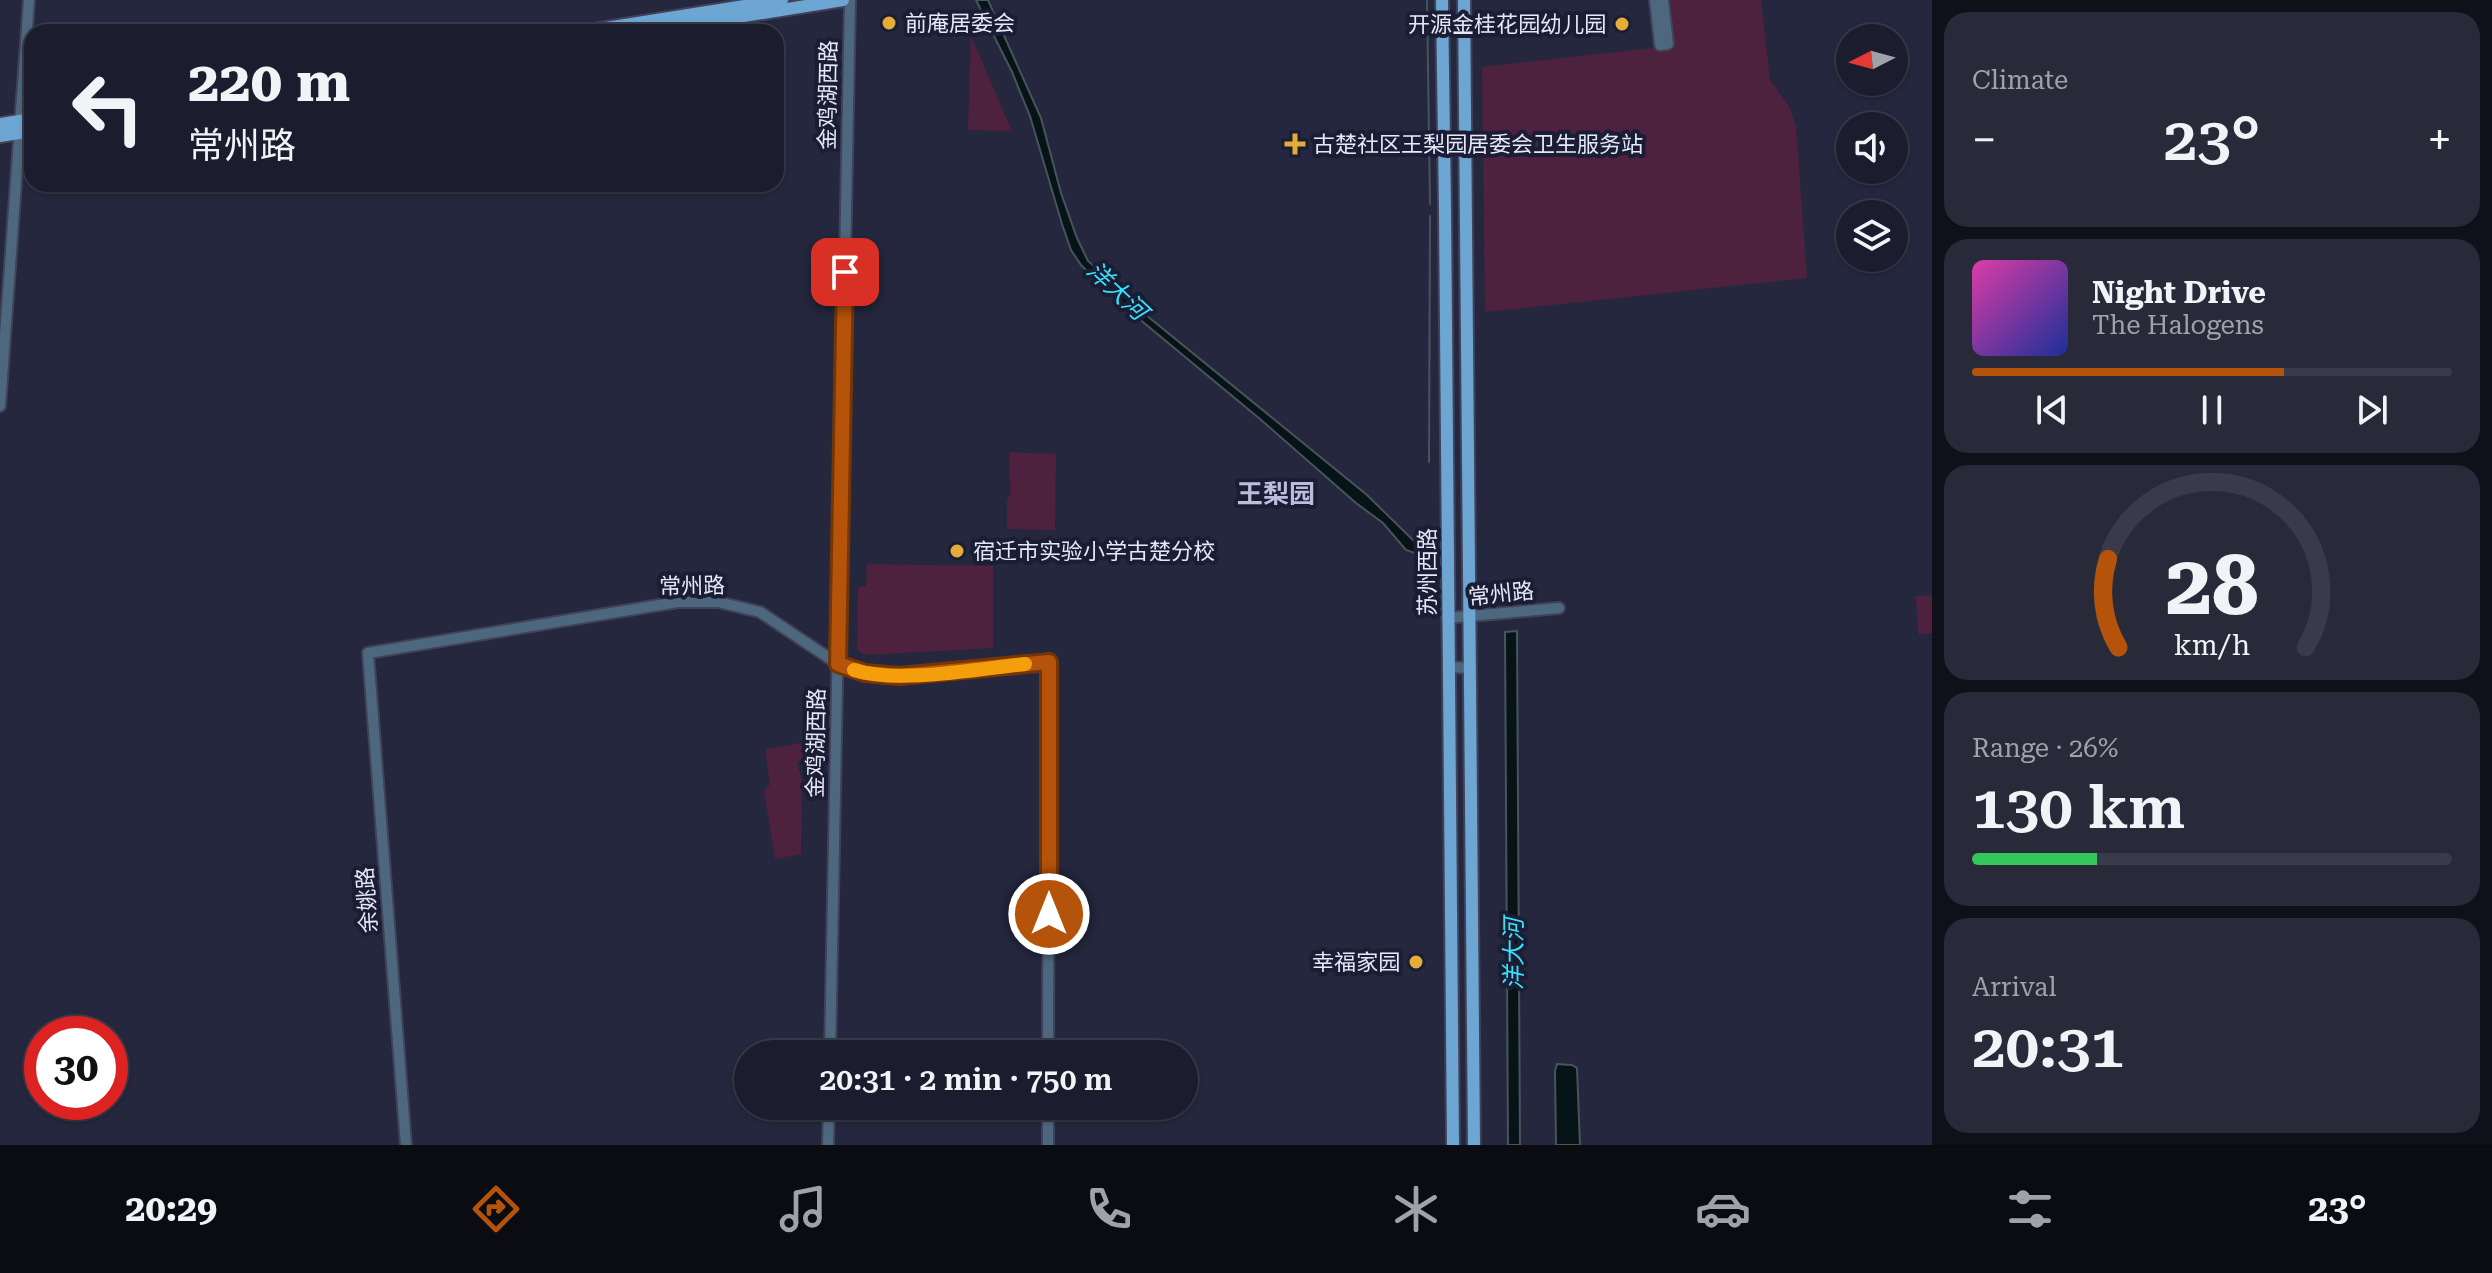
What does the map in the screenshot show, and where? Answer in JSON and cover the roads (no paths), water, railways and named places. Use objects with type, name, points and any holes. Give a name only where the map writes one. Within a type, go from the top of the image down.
[{"type":"main road","points":[[631,24],[782,0]]},
{"type":"main road","points":[[694,24],[843,0]]},
{"type":"main road","name":"苏州西路","points":[[1442,0],[1453,1145]]},
{"type":"main road","name":"苏州西路","points":[[1464,0],[1474,1145]]},
{"type":"main road","points":[[0,124],[24,126]]},
{"type":"main road","points":[[0,136],[24,127]]},
{"type":"street","points":[[28,24],[29,0]]},
{"type":"street","name":"金鸡湖西路","points":[[830,1040],[850,0]]},
{"type":"street","points":[[1655,0],[1660,45],[1668,44],[1663,0]]},
{"type":"street","points":[[0,406],[24,148]]},
{"type":"street","points":[[1447,574],[1468,575]]},
{"type":"street","name":"常州路","points":[[368,653],[678,602],[718,602],[760,612],[838,664],[865,673],[899,676],[1049,662],[1048,1040]]},
{"type":"street","name":"常州路","points":[[1447,618],[1559,608]]},
{"type":"street","name":"余姚路","points":[[368,653],[406,1145]]},
{"type":"street","points":[[1448,667],[1470,668]]},
{"type":"street","points":[[1451,887],[1472,887]]},
{"type":"street","points":[[828,1145],[829,1120]]},
{"type":"water","name":"洋大河","points":[[976,0],[988,0],[1041,118],[1061,193],[1088,261],[1146,315],[1367,495],[1417,544],[1433,546],[1432,559],[1406,550],[1383,523],[1120,303],[1081,265],[1071,250],[1062,224],[1030,116]]},
{"type":"water","name":"洋大河","points":[[1517,631],[1520,1145],[1508,1145],[1505,632]]},
{"type":"water","points":[[1557,1064],[1577,1068],[1580,1145],[1556,1145]]},
{"type":"waterway","points":[[1427,0],[1430,204]]},
{"type":"waterway","points":[[1429,462],[1430,216]]},
{"type":"place","name":"前庵居委会","points":[[889,23]]},
{"type":"place","name":"开源金桂花园幼儿园","points":[[1622,24]]},
{"type":"place","name":"古楚社区王梨园居委会卫生服务站","points":[[1295,144]]},
{"type":"place","name":"宿迁市实验小学古楚分校","points":[[957,551]]},
{"type":"place","name":"幸福家园","points":[[1416,962]]},
{"type":"district","name":"王梨园","points":[[1276,494]]}]
